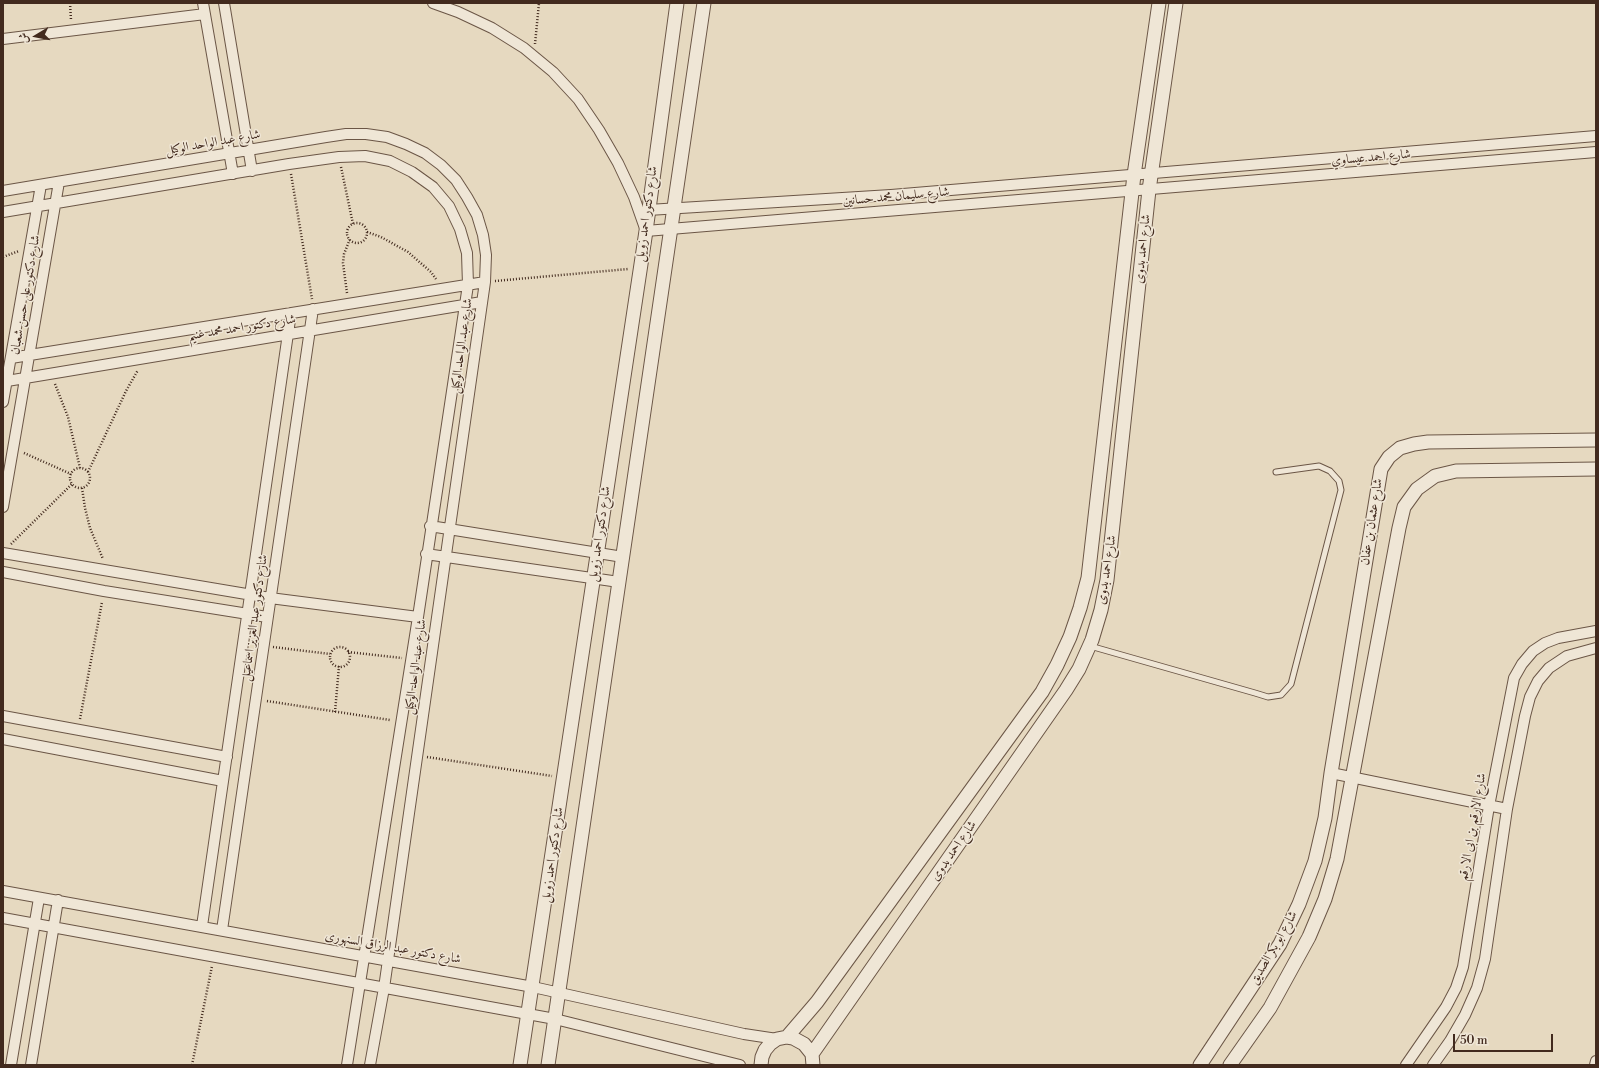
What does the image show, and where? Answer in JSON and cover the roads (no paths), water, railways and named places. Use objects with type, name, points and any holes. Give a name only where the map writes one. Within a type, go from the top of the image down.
[{"type":"street","points":[[203,3],[233,174]]},
{"type":"street","points":[[224,3],[252,170]]},
{"type":"street","points":[[433,3],[458,12],[492,28],[524,48],[553,72],[578,99],[599,130],[618,163],[634,197],[646,231]]},
{"type":"street","name":"شارع دكتور احمد زويل","points":[[520,1065],[533,987],[639,268],[646,231],[677,3]]},
{"type":"street","name":"شارع دكتور احمد زويل","points":[[548,1065],[704,3]]},
{"type":"street","name":"شارع احمد بدوى","points":[[761,1065],[765,1050],[770,1044],[782,1038],[817,1002],[1042,692],[1070,637],[1088,578],[1134,175],[1159,3]]},
{"type":"street","name":"شارع احمد بدوى","points":[[815,1060],[1066,690],[1079,669],[1089,646],[1101,610],[1108,580],[1149,190],[1176,3]]},
{"type":"street","points":[[3,39],[205,14]]},
{"type":"street","name":"شارع عبد الواحد الوكيل","points":[[3,191],[346,134],[366,134],[387,137],[425,153],[441,165],[456,180],[477,215],[483,235],[486,255],[485,282],[384,988],[370,1065]]},
{"type":"street","name":"شارع احمد عيساوي","points":[[1151,174],[1596,136]]},
{"type":"street","name":"شارع احمد عيساوي","points":[[1149,190],[1596,152]]},
{"type":"street","name":"شارع عبد الواحد الوكيل","points":[[3,212],[289,164],[339,157],[365,156],[390,161],[412,172],[433,187],[449,206],[460,229],[467,253],[468,285],[430,526],[418,617],[400,722],[361,984],[347,1065]]},
{"type":"street","name":"شارع سليمان محمد حسانين","points":[[648,210],[891,195],[1151,174]]},
{"type":"street","name":"شارع دكتور على حسن شعبان","points":[[3,507],[59,182]]},
{"type":"street","name":"شارع دكتور على حسن شعبان","points":[[3,402],[41,185]]},
{"type":"street","name":"شارع سليمان محمد حسانين","points":[[646,231],[1149,190]]},
{"type":"street","name":"شارع دكتور احمد محمد غنيم","points":[[11,358],[485,282]]},
{"type":"street","name":"شارع دكتور احمد محمد غنيم","points":[[7,380],[482,302]]},
{"type":"street","name":"شارع دكتور عبد العزيز اسماعيل","points":[[222,930],[313,309]]},
{"type":"street","name":"شارع دكتور عبد العزيز اسماعيل","points":[[202,926],[291,313]]},
{"type":"street","name":"شارع عثمان بن عفان","points":[[1331,773],[1381,469],[1389,457],[1400,448],[1428,442],[1596,440]]},
{"type":"street","name":"شارع عثمان بن عفان","points":[[1352,777],[1399,528],[1404,507],[1417,489],[1435,476],[1456,471],[1596,469]]},
{"type":"street","points":[[430,526],[622,557]]},
{"type":"street","points":[[6,550],[108,571],[250,595],[418,617]]},
{"type":"street","points":[[426,554],[619,582]]},
{"type":"street","points":[[3,572],[104,591],[267,617]]},
{"type":"street","name":"شارع الارقم بن ابى الارقم","points":[[1406,1065],[1446,1007],[1456,988],[1463,967],[1489,806],[1513,684],[1522,664],[1533,651],[1545,643],[1558,638],[1596,631]]},
{"type":"street","points":[[1433,1065],[1450,1041],[1465,1015],[1477,988],[1485,959],[1507,809],[1530,697],[1538,681],[1549,668],[1567,656],[1596,648]]},
{"type":"street","points":[[3,716],[226,757]]},
{"type":"street","points":[[3,739],[223,781]]},
{"type":"street","points":[[1331,773],[1507,809]]},
{"type":"street","name":"شارع ابو بكر الصديق","points":[[1200,1065],[1280,944],[1299,904],[1315,862],[1325,818],[1331,773]]},
{"type":"street","name":"شارع ابو بكر الصديق","points":[[1230,1065],[1270,1008],[1309,937],[1325,899],[1336,859],[1352,777]]},
{"type":"street","name":"شارع دكتور عبد الرزاق السنهورى","points":[[3,891],[533,987],[744,1034],[782,1038]]},
{"type":"street","points":[[11,1065],[39,898]]},
{"type":"street","points":[[31,1065],[58,900]]},
{"type":"street","points":[[3,918],[54,926],[555,1019],[740,1065]]},
{"type":"street","points":[[782,1038],[793,1038],[804,1044],[815,1060]]},
{"type":"street","points":[[1594,1065],[1596,1061]]},
{"type":"lane","points":[[1089,646],[1268,697],[1281,694],[1291,684],[1341,490],[1339,481],[1330,471],[1319,466],[1276,472]]}]
